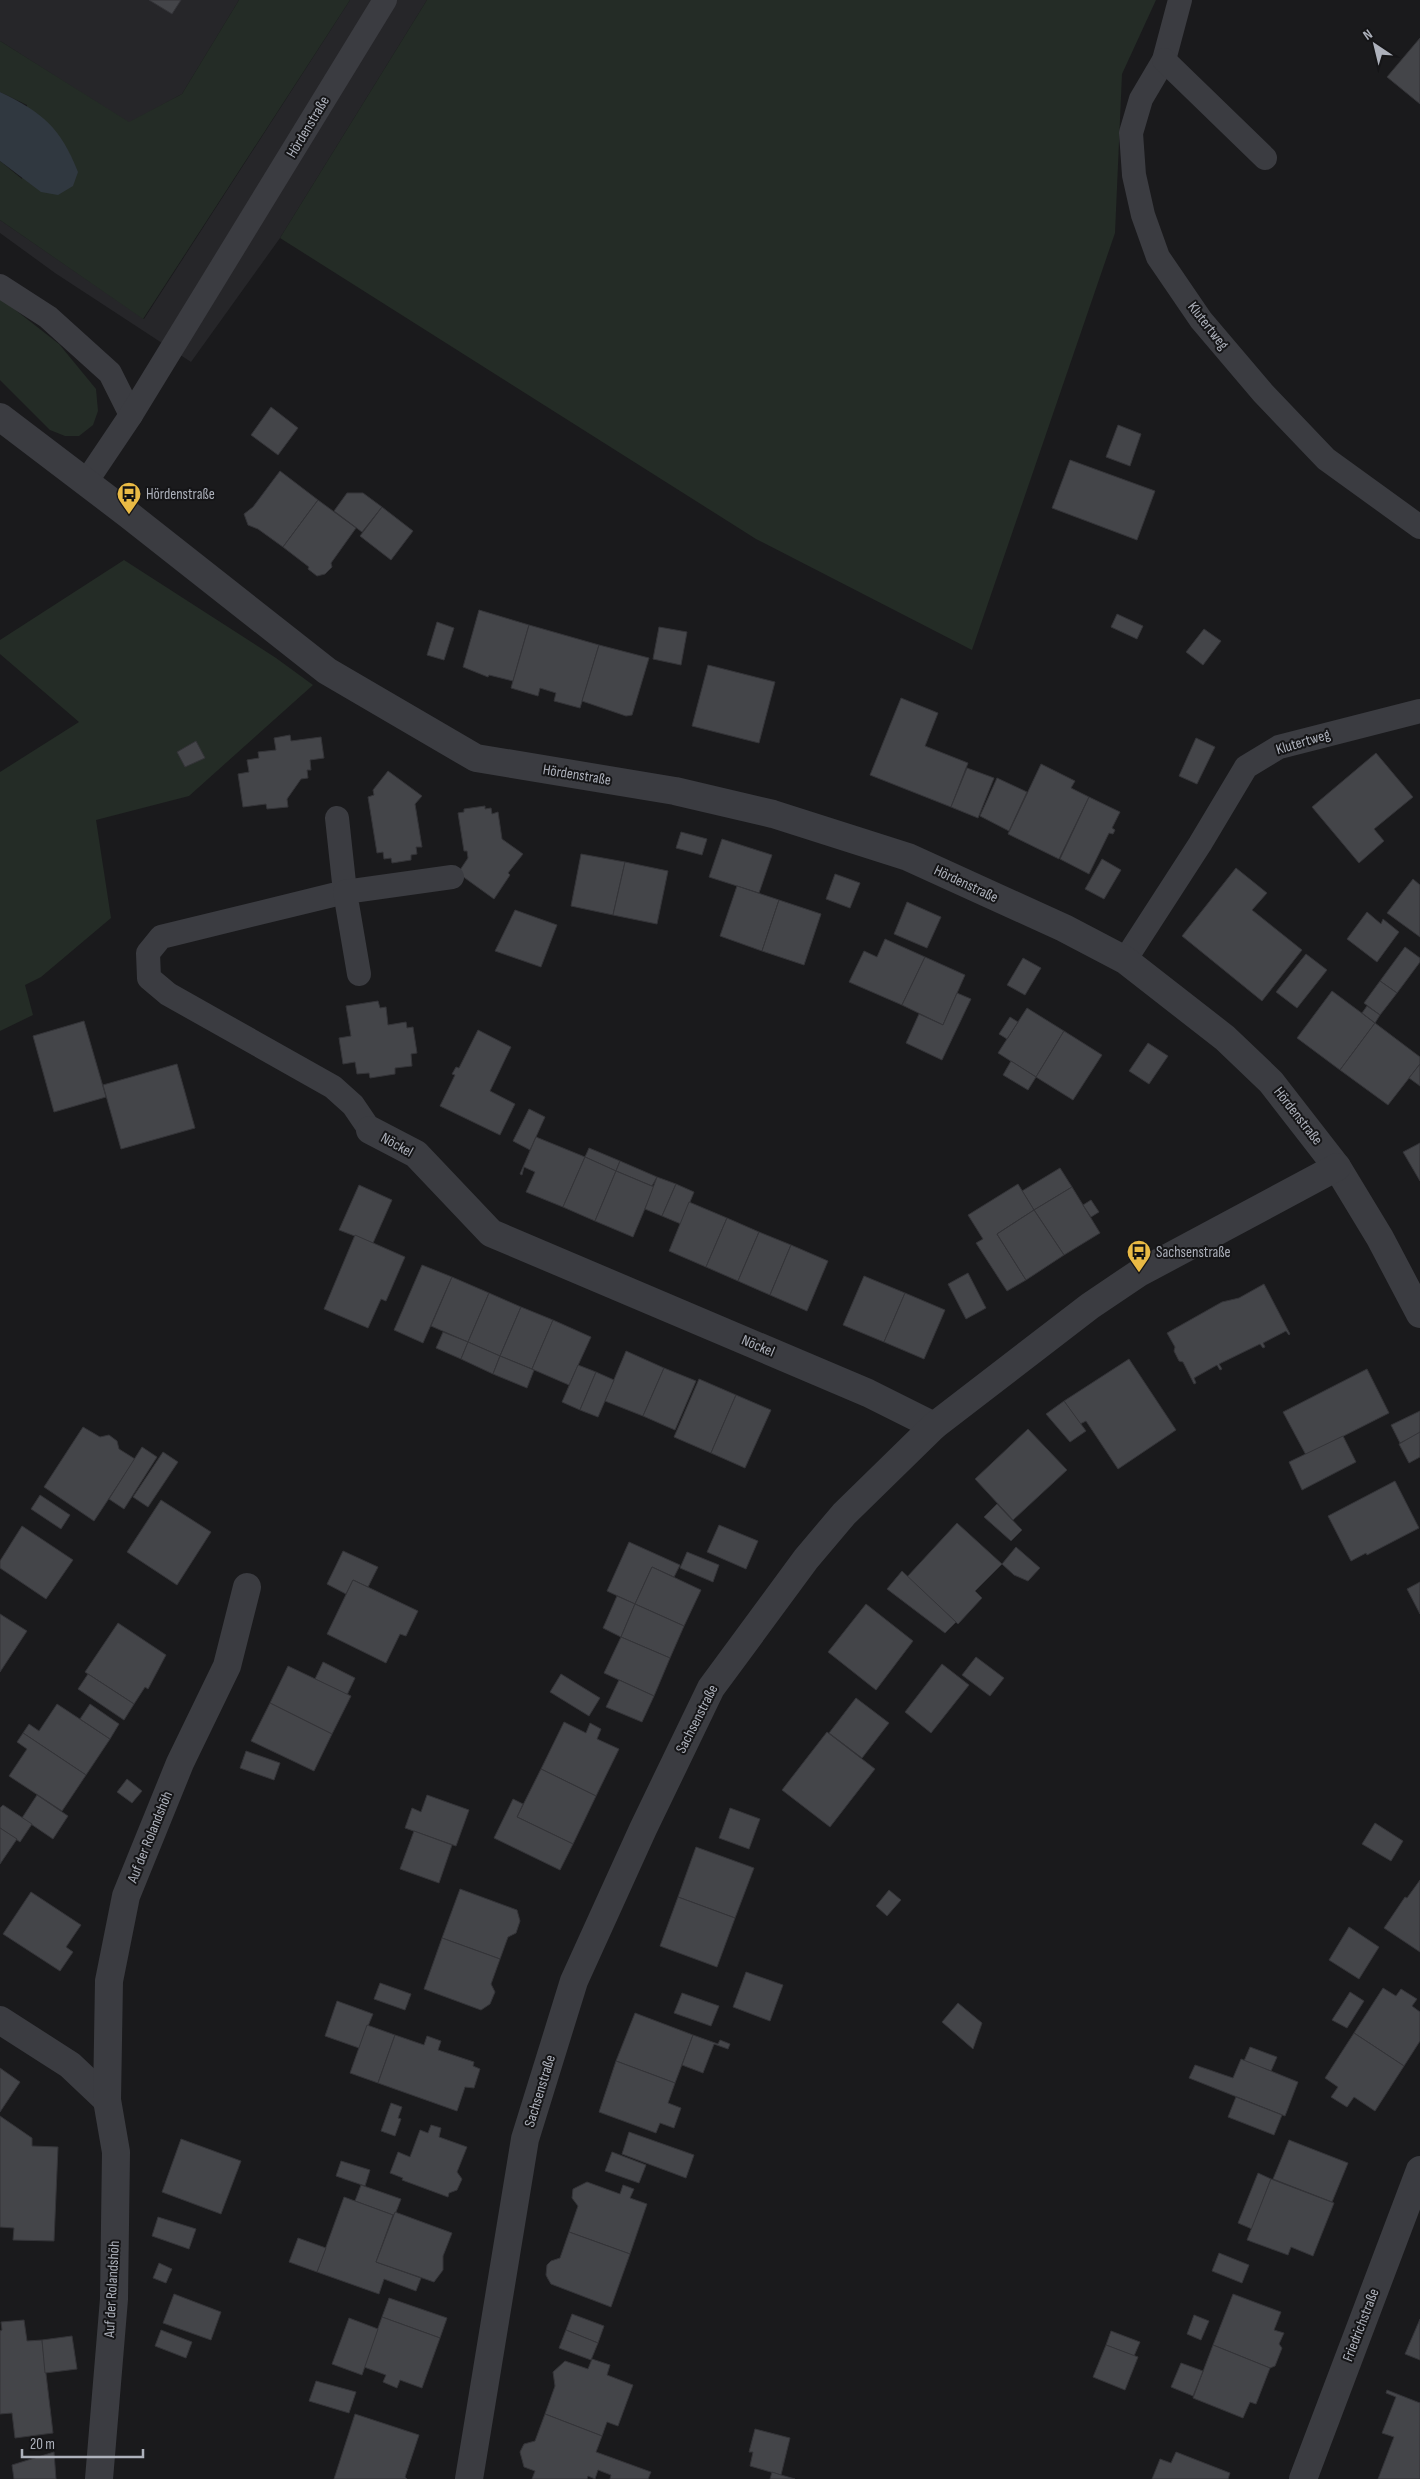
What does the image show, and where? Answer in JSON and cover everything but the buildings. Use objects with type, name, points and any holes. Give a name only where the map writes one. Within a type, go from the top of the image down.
[{"type":"street","name":"Hördenstraße","points":[[0,417],[86,482],[327,672],[476,758],[675,791],[774,814],[908,858],[1064,928],[1125,960],[1178,998],[1225,1038],[1271,1082],[1337,1167],[1380,1238],[1420,1314]]},
{"type":"street","name":"Nöckel","points":[[370,1130],[416,1154],[491,1233],[868,1392],[934,1426]]},
{"type":"street","name":"Sachsenstraße","points":[[469,2479],[525,2140],[574,1981],[643,1829],[711,1688],[806,1559],[838,1522],[934,1426],[1090,1306],[1139,1273],[1337,1167]]},
{"type":"street","name":"Auf der Rolandshöh","points":[[99,2479],[114,2299],[116,2152],[107,2100],[110,1981],[126,1896],[180,1763],[227,1666],[247,1587]]},
{"type":"street","points":[[0,2020],[70,2065],[107,2100]]},
{"type":"street","name":"Friedrichstraße","points":[[1303,2479],[1420,2170]]},
{"type":"lane","name":"Hördenstraße","points":[[86,482],[132,415],[385,0]]},
{"type":"lane","name":"Klutertweg","points":[[1180,0],[1164,60],[1141,99],[1131,133],[1134,175],[1143,216],[1158,257],[1201,320],[1263,393],[1326,459],[1420,527]]},
{"type":"lane","points":[[1164,60],[1265,158]]},
{"type":"lane","points":[[0,286],[48,317],[110,373],[132,415]]},
{"type":"lane","name":"Klutertweg","points":[[1125,960],[1200,844],[1246,767],[1278,747],[1420,711]]},
{"type":"lane","points":[[337,818],[345,892],[359,974]]},
{"type":"lane","name":"Nöckel","points":[[370,1130],[353,1105],[333,1087],[168,994],[149,978],[148,954],[160,937],[345,892],[452,877]]},
{"type":"shaded area","points":[[0,0],[239,0],[182,94],[129,123],[0,41]]},
{"type":"shaded area","points":[[239,0],[350,0],[143,319],[0,220],[0,161],[22,179],[27,105],[0,92],[0,41],[129,122],[182,94]]},
{"type":"shaded area","points":[[350,0],[427,0],[280,238],[191,362],[55,273],[0,233],[0,220],[144,319]]},
{"type":"shaded area","points":[[427,0],[1156,0],[1122,74],[1115,233],[972,650],[756,539],[280,238]]},
{"type":"shaded area","points":[[0,92],[28,107],[57,132],[78,172],[73,186],[58,195],[41,192],[0,161]]},
{"type":"shaded area","points":[[0,298],[59,344],[96,389],[98,411],[93,425],[79,436],[65,436],[50,430],[0,380]]},
{"type":"shaded area","points":[[124,560],[276,658],[313,685],[189,796],[96,820],[111,918],[41,977],[25,985],[33,1015],[0,1031],[0,772],[79,722],[0,654],[0,640]]},
{"type":"place","name":"Hördenstraße","points":[[129,515]]},
{"type":"place","name":"Sachsenstraße","points":[[1139,1273]]}]
